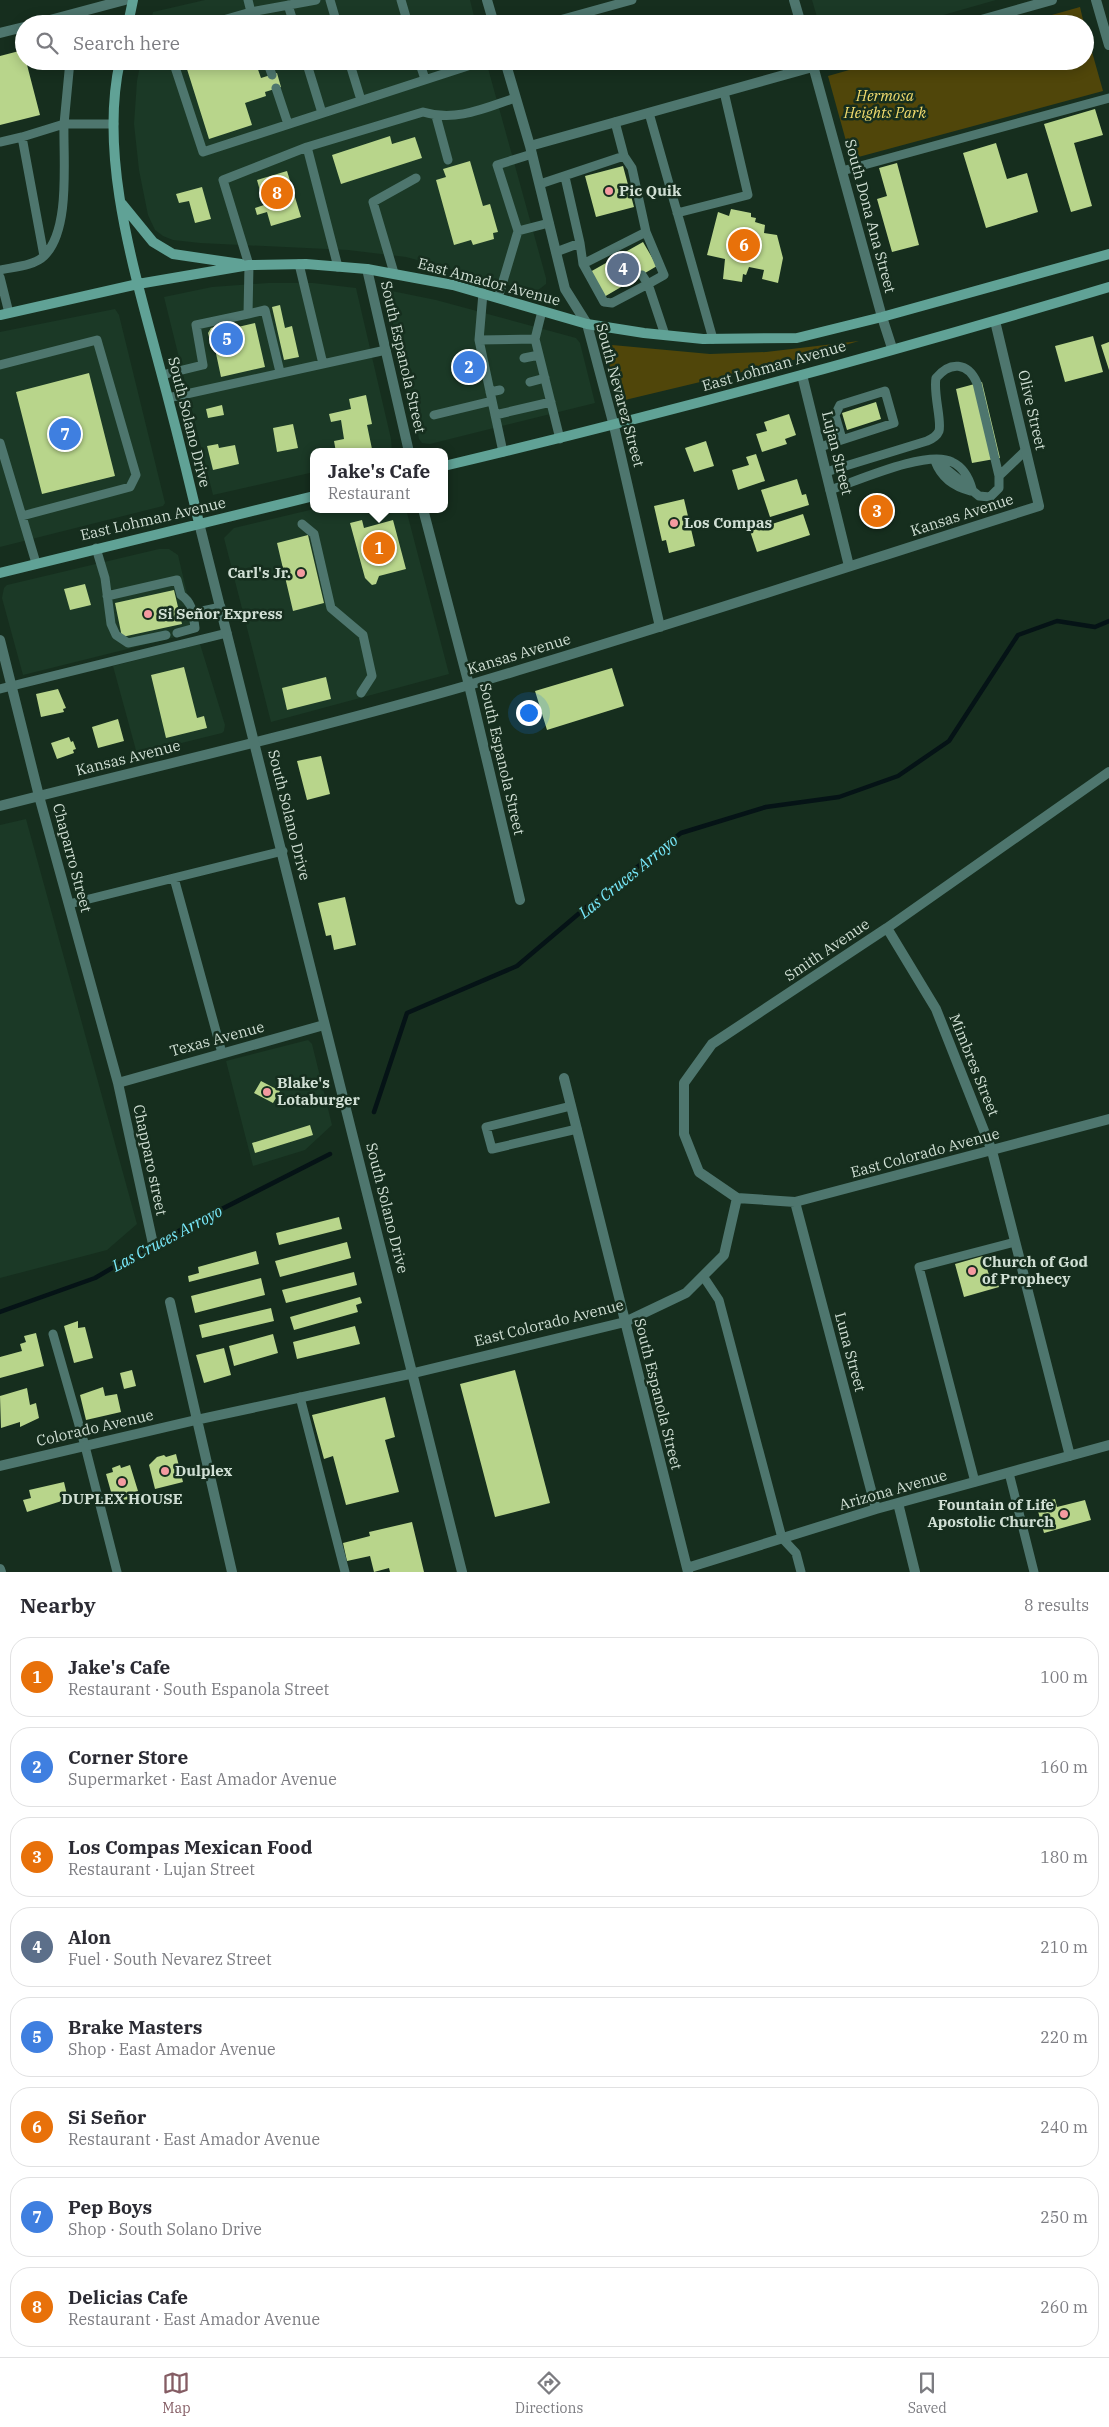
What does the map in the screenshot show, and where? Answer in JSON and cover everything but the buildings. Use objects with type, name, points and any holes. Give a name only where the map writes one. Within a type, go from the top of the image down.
[{"type":"main road","points":[[130,15],[133,0]]},
{"type":"main road","name":"South Solano Drive","points":[[119,70],[114,124],[120,202],[138,284],[199,523]]},
{"type":"main road","points":[[120,202],[154,242],[173,254],[249,265]]},
{"type":"main road","points":[[882,317],[1109,254]]},
{"type":"main road","name":"East Amador Avenue","points":[[4,314],[138,284],[249,265],[299,264],[394,273],[453,285],[587,324],[665,335],[713,339],[796,338],[882,317]]},
{"type":"main road","name":"East Lohman Avenue","points":[[448,465],[614,426],[802,375],[1109,287]]},
{"type":"main road","name":"East Lohman Avenue","points":[[0,573],[310,497]]},
{"type":"street","points":[[78,15],[125,0]]},
{"type":"street","points":[[487,0],[491,15]]},
{"type":"street","points":[[794,0],[798,15]]},
{"type":"street","points":[[999,15],[1052,0]]},
{"type":"street","points":[[1096,0],[1109,45]]},
{"type":"street","points":[[0,33],[15,29]]},
{"type":"street","name":"South Nevarez Street","points":[[507,70],[540,184],[565,289],[587,324],[614,426],[660,627]]},
{"type":"street","points":[[531,150],[615,122],[724,92],[794,70]]},
{"type":"street","name":"South Dona Ana Street","points":[[815,70],[892,348]]},
{"type":"street","name":"South Espanola Street","points":[[367,269],[408,448]]},
{"type":"street","name":"Olive Street","points":[[996,320],[1039,506]]},
{"type":"street","name":"Lujan Street","points":[[802,375],[849,566]]},
{"type":"street","name":"Kansas Avenue","points":[[0,806],[469,685],[660,627],[1039,506]]},
{"type":"street","name":"South Espanola Street","points":[[424,513],[469,685],[520,900]]},
{"type":"street","name":"South Solano Drive","points":[[199,523],[283,851],[324,1025],[414,1372],[462,1572]]},
{"type":"street","name":"Chaparro Street","points":[[0,640],[39,796],[118,1082]]},
{"type":"street","name":"Smith Avenue","points":[[737,1198],[699,1172],[684,1134],[684,1084],[712,1044],[887,928],[1109,772]]},
{"type":"street","name":"Mimbres Street","points":[[887,928],[936,1009],[992,1151],[1070,1456]]},
{"type":"street","name":"Texas Avenue","points":[[118,1082],[324,1025]]},
{"type":"street","name":"South Espanola Street","points":[[564,1078],[687,1570]]},
{"type":"street","name":"Chapparo street","points":[[118,1082],[153,1244]]},
{"type":"street","name":"East Colorado Avenue","points":[[196,1420],[414,1372],[625,1322],[686,1293],[724,1255],[737,1198],[796,1202],[1109,1119]]},
{"type":"street","name":"Luna Street","points":[[796,1202],[876,1509]]},
{"type":"street","points":[[170,1302],[232,1572]]},
{"type":"street","name":"Colorado Avenue","points":[[0,1466],[196,1420]]},
{"type":"street","name":"Arizona Avenue","points":[[687,1570],[876,1509],[1109,1446]]},
{"type":"street","points":[[898,1503],[915,1572]]},
{"type":"lane","points":[[248,0],[252,15]]},
{"type":"lane","points":[[240,15],[316,0]]},
{"type":"lane","points":[[330,0],[334,15]]},
{"type":"lane","points":[[400,0],[405,15]]},
{"type":"lane","points":[[578,15],[632,0]]},
{"type":"lane","points":[[288,5],[291,15]]},
{"type":"lane","points":[[0,270],[34,262],[44,256],[55,237],[62,215],[64,124],[69,70]]},
{"type":"lane","points":[[176,70],[203,152],[456,70]]},
{"type":"lane","points":[[270,70],[272,75]]},
{"type":"lane","points":[[309,70],[322,113]]},
{"type":"lane","points":[[352,70],[361,100]]},
{"type":"lane","points":[[422,70],[425,80]]},
{"type":"lane","points":[[276,88],[288,124]]},
{"type":"lane","points":[[677,213],[748,194],[724,92]]},
{"type":"lane","points":[[248,314],[249,265],[223,180],[307,147],[402,118],[424,112],[436,116],[461,116],[515,98]]},
{"type":"lane","points":[[842,171],[1109,98]]},
{"type":"lane","points":[[649,113],[713,339]]},
{"type":"lane","points":[[436,116],[448,160]]},
{"type":"lane","points":[[565,177],[583,264],[604,302],[612,303],[664,275],[646,232],[632,168],[624,156],[615,122]]},
{"type":"lane","points":[[0,142],[64,124],[114,124]]},
{"type":"lane","points":[[22,137],[44,256]]},
{"type":"lane","points":[[307,147],[338,267]]},
{"type":"lane","points":[[498,298],[518,231],[497,165],[531,150]]},
{"type":"lane","points":[[540,184],[624,156]]},
{"type":"lane","points":[[394,273],[374,202],[416,178]]},
{"type":"lane","points":[[518,231],[549,223]]},
{"type":"lane","points":[[583,264],[602,254],[625,247],[646,232]]},
{"type":"lane","points":[[556,252],[580,243]]},
{"type":"lane","points":[[602,254],[606,263]]},
{"type":"lane","points":[[299,264],[323,364]]},
{"type":"lane","points":[[642,275],[648,284],[665,335]]},
{"type":"lane","points":[[0,277],[4,314]]},
{"type":"lane","points":[[620,288],[624,296]]},
{"type":"lane","points":[[483,293],[479,340],[489,366],[491,397],[503,452]]},
{"type":"lane","points":[[162,375],[203,365],[196,325],[265,310],[280,372]]},
{"type":"lane","points":[[542,311],[535,339],[560,438]]},
{"type":"lane","points":[[479,340],[535,339]]},
{"type":"lane","points":[[0,365],[97,340],[136,475],[130,488],[22,516]]},
{"type":"lane","points":[[168,398],[386,350]]},
{"type":"lane","points":[[524,358],[539,355]]},
{"type":"lane","points":[[826,472],[935,437],[940,425],[935,402],[936,378],[946,368],[964,367],[973,373],[977,383],[999,476],[999,488],[996,493],[984,497],[960,488],[944,476],[935,460]]},
{"type":"lane","points":[[530,382],[545,378]]},
{"type":"lane","points":[[434,416],[491,397],[500,390]]},
{"type":"lane","points":[[820,447],[894,422],[885,391],[840,405],[835,414],[842,439]]},
{"type":"lane","points":[[495,416],[551,402]]},
{"type":"lane","points":[[0,444],[36,563]]},
{"type":"lane","points":[[999,476],[1026,450]]},
{"type":"lane","points":[[830,490],[921,459],[952,462],[969,479],[972,491]]},
{"type":"lane","points":[[302,524],[314,534],[331,608],[363,635],[372,676],[361,693]]},
{"type":"lane","points":[[96,548],[105,578],[111,624],[116,634],[128,643],[166,635]]},
{"type":"lane","points":[[107,596],[177,580],[181,595],[188,600],[193,613],[195,628],[177,633]]},
{"type":"lane","points":[[193,613],[221,607]]},
{"type":"lane","points":[[0,689],[227,633]]},
{"type":"lane","points":[[69,904],[283,851]]},
{"type":"lane","points":[[174,878],[222,1054]]},
{"type":"lane","points":[[571,1106],[486,1127],[492,1149],[576,1129]]},
{"type":"lane","points":[[974,1482],[919,1267],[1015,1242]]},
{"type":"lane","points":[[703,1276],[719,1300],[782,1538],[796,1553],[801,1572]]},
{"type":"lane","points":[[53,1334],[85,1446],[117,1572]]},
{"type":"lane","points":[[300,1397],[345,1572]]},
{"type":"lane","points":[[1009,1473],[1034,1572]]},
{"type":"shaded area","points":[[205,0],[470,0],[474,15],[152,15],[153,12]]},
{"type":"shaded area","points":[[812,0],[996,0],[944,15],[816,15]]},
{"type":"shaded area","points":[[139,70],[488,70],[546,278],[546,284],[537,291],[530,291],[406,257],[348,250],[200,243],[173,240],[163,236],[155,230],[148,215],[139,170],[134,124]]},
{"type":"shaded area","points":[[268,283],[313,283],[356,288],[392,448],[310,448],[310,473],[213,495],[164,297],[212,287]]},
{"type":"shaded area","points":[[387,290],[436,300],[576,338],[580,343],[595,403],[430,444],[422,443],[419,439],[386,293]]},
{"type":"shaded area","points":[[115,309],[119,315],[165,503],[163,506],[0,547],[0,332]]},
{"type":"shaded area","points":[[310,510],[310,513],[407,513],[449,674],[271,722],[224,538],[234,528]]},
{"type":"shaded area","points":[[159,549],[169,549],[178,555],[196,632],[23,675],[2,598],[4,588],[7,585]]},
{"type":"shaded area","points":[[200,644],[225,725],[224,731],[137,754],[113,666]]},
{"type":"shaded area","points":[[26,819],[137,1224],[107,1250],[0,1278],[0,825]]},
{"type":"shaded area","points":[[308,1040],[312,1044],[332,1125],[305,1150],[253,1166],[226,1061]]},
{"type":"green space","points":[[1080,7],[1082,15],[1052,15]]},
{"type":"green space","name":"Hermosa Heights Park","points":[[1094,59],[1103,91],[851,159],[828,76],[849,70],[1094,70]]},
{"type":"green space","points":[[859,341],[797,359],[625,400],[616,394],[607,355],[608,349],[612,345],[710,354],[766,352]]},
{"type":"waterway","name":"Las Cruces Arroyo","points":[[374,1112],[407,1013],[517,966],[596,899],[681,833],[766,807],[839,797],[898,776],[949,741],[1018,635],[1057,621],[1095,627],[1109,621]]},
{"type":"waterway","name":"Las Cruces Arroyo","points":[[0,1312],[95,1278],[153,1244],[330,1154]]},
{"type":"place","name":"Pic Quik","points":[[609,191]]},
{"type":"place","name":"Delicias Cafe","points":[[277,193]]},
{"type":"place","name":"Si Señor","points":[[744,245]]},
{"type":"place","name":"Alon","points":[[623,269]]},
{"type":"place","name":"Brake Masters","points":[[227,339]]},
{"type":"place","name":"Corner Store","points":[[469,367]]},
{"type":"place","name":"Pep Boys","points":[[65,434]]},
{"type":"place","name":"Los Compas Mexican Food","points":[[877,511]]},
{"type":"place","name":"Los Compas","points":[[674,523]]},
{"type":"place","name":"Jake's Cafe","points":[[379,548]]},
{"type":"place","name":"Carl's Jr.","points":[[301,573]]},
{"type":"place","name":"Si Señor Express","points":[[148,614]]},
{"type":"place","name":"Blake's Lotaburger","points":[[267,1092]]},
{"type":"place","name":"Church of God of Prophecy","points":[[972,1271]]},
{"type":"place","name":"Dulplex","points":[[165,1471]]},
{"type":"place","name":"DUPLEX HOUSE","points":[[122,1482]]},
{"type":"place","name":"Fountain of Life Apostolic Church","points":[[1064,1514]]}]
